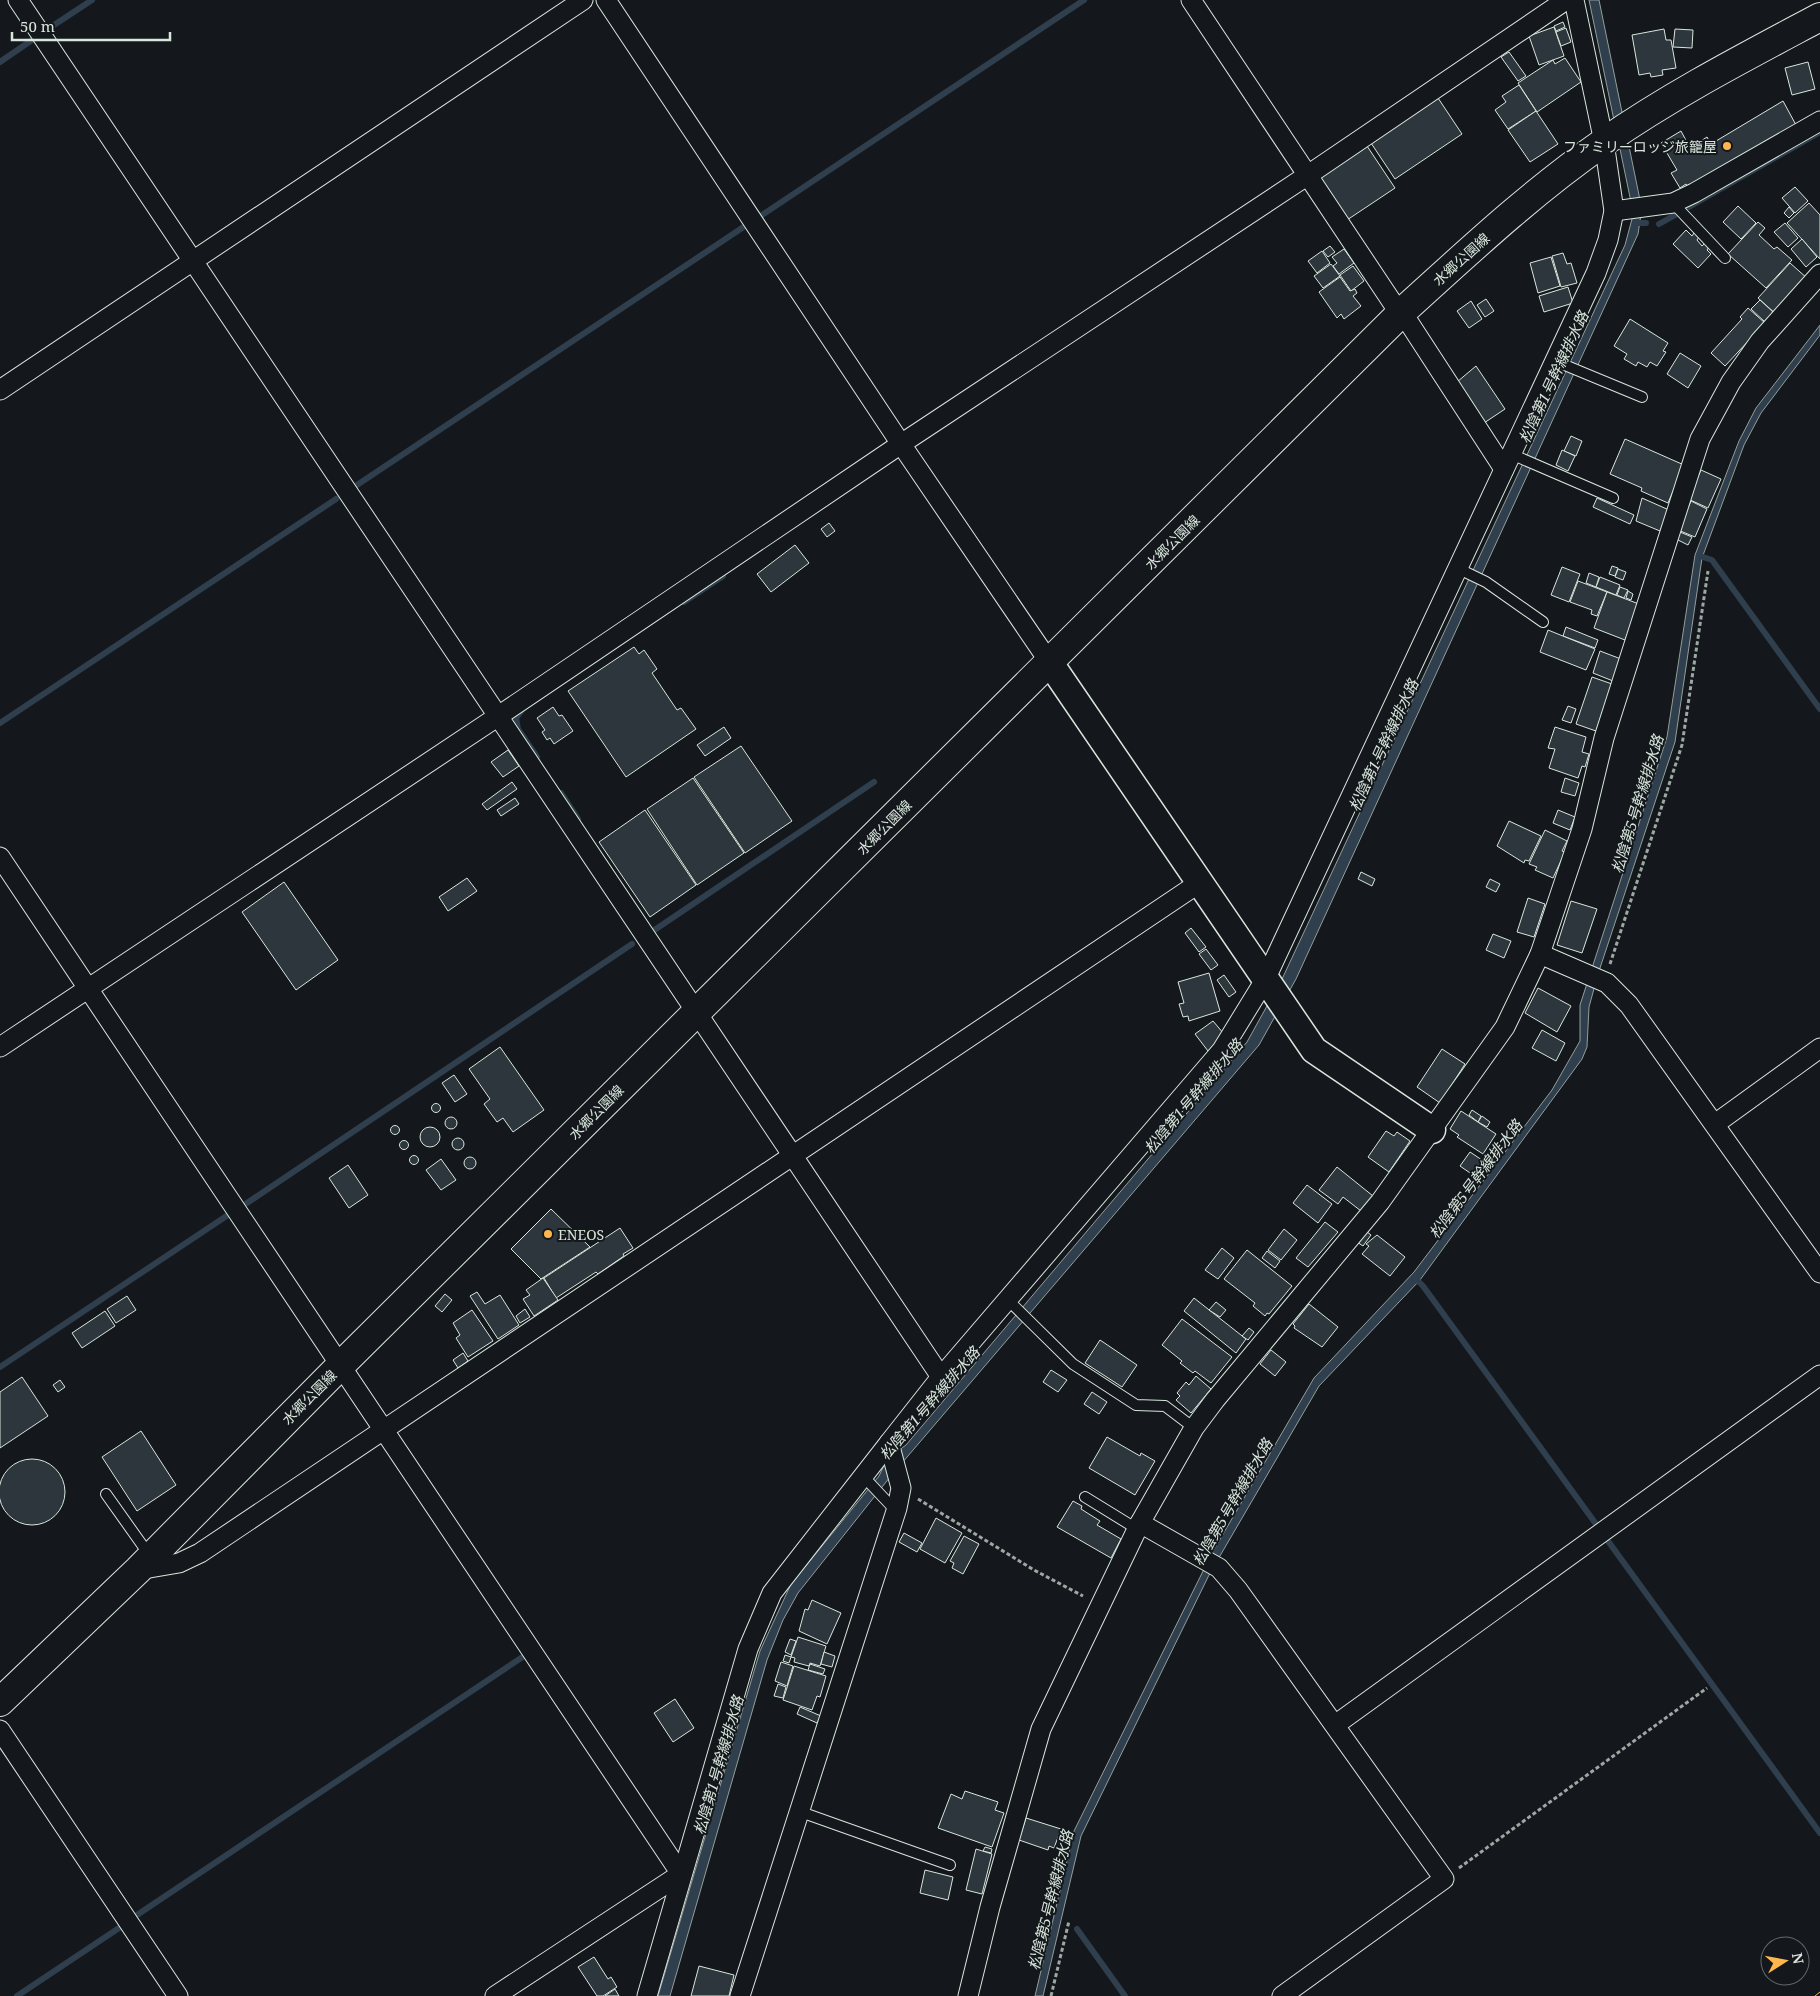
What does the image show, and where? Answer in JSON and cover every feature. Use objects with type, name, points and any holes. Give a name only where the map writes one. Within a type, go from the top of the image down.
[{"type":"main road","name":"水郷公園線","points":[[0,1702],[144,1564],[341,1364],[1401,313],[1501,222],[1551,181],[1607,140],[1726,67],[1820,17]]},
{"type":"street","points":[[18,0],[941,1377]]},
{"type":"street","points":[[0,390],[583,0]]},
{"type":"street","points":[[606,0],[901,444],[1314,1050],[1432,1130]]},
{"type":"street","points":[[1191,0],[1401,313],[1511,460]]},
{"type":"street","points":[[0,1046],[497,717],[901,444],[1308,175],[1566,0]]},
{"type":"street","points":[[647,1996],[680,1874],[748,1649],[772,1593],[865,1478],[941,1377],[1011,1303],[1222,1050],[1268,984],[1558,362],[1596,273],[1619,210],[1607,140],[1574,0]]},
{"type":"street","points":[[1619,210],[1673,203],[1820,121]]},
{"type":"street","points":[[968,1996],[990,1907],[1041,1729],[1099,1604],[1138,1526],[1194,1428],[1214,1400],[1380,1202],[1505,1027],[1540,954],[1582,829],[1604,738],[1700,439],[1730,382],[1760,340],[1820,274]]},
{"type":"street","points":[[0,857],[341,1364],[680,1874]]},
{"type":"street","points":[[144,1564],[179,1563],[200,1553],[1199,883]]},
{"type":"street","points":[[1540,954],[1602,981],[1629,1005],[1820,1272]]},
{"type":"street","points":[[1715,1124],[1820,1048]]},
{"type":"street","points":[[1335,1725],[1820,1375]]},
{"type":"street","points":[[740,1996],[896,1511],[900,1485],[889,1446]]},
{"type":"street","points":[[1138,1526],[1219,1568],[1238,1590],[1444,1879],[1282,1996]]},
{"type":"street","points":[[0,1730],[178,1996]]},
{"type":"street","points":[[495,1996],[680,1874]]},
{"type":"lane","points":[[1673,203],[1725,258]]},
{"type":"lane","points":[[1558,362],[1642,397]]},
{"type":"lane","points":[[1511,460],[1537,466],[1613,498]]},
{"type":"lane","points":[[1460,570],[1486,582],[1543,622]]},
{"type":"lane","points":[[1011,1303],[1073,1364],[1136,1405],[1165,1406],[1194,1428]]},
{"type":"lane","points":[[865,1478],[896,1511]]},
{"type":"lane","points":[[106,1494],[144,1564]]},
{"type":"lane","points":[[1085,1497],[1138,1526]]},
{"type":"lane","points":[[798,1811],[950,1865]]},
{"type":"path","points":[[1602,981],[1682,745],[1708,571]]},
{"type":"path","points":[[900,1485],[1034,1570],[1099,1604]]},
{"type":"path","points":[[1444,1879],[1707,1688]]},
{"type":"path","points":[[1051,1996],[1069,1921]]},
{"type":"water","points":[[1589,0],[1599,0],[1640,200],[1641,214],[1638,234],[1296,979],[1259,1045],[890,1477],[798,1593],[783,1620],[767,1660],[670,1996],[658,1996],[760,1651],[791,1584],[879,1476],[887,1459],[906,1445],[1247,1042],[1283,977],[1625,245],[1632,219],[1631,202]]},
{"type":"water","points":[[1820,325],[1820,335],[1761,413],[1744,445],[1702,558],[1675,742],[1598,974],[1589,1007],[1587,1047],[1582,1059],[1420,1280],[1319,1386],[1210,1573],[1081,1836],[1043,1996],[1035,1996],[1074,1831],[1212,1553],[1314,1378],[1414,1272],[1552,1090],[1580,1041],[1580,1005],[1667,737],[1695,555],[1739,441],[1756,408]]},
{"type":"building","points":[[1563,22],[1565,27],[1556,31],[1554,26]]},
{"type":"building","points":[[1554,27],[1564,56],[1539,65],[1529,36]]},
{"type":"building","points":[[1566,28],[1571,42],[1561,46],[1556,32]]},
{"type":"building","points":[[1664,29],[1666,40],[1671,40],[1676,68],[1662,70],[1663,75],[1651,77],[1650,73],[1639,75],[1632,35]]},
{"type":"building","points":[[1675,29],[1693,30],[1692,48],[1673,47]]},
{"type":"building","points":[[1509,52],[1526,76],[1518,81],[1501,57]]},
{"type":"building","points":[[1565,58],[1581,82],[1537,112],[1518,83],[1553,60],[1555,64]]},
{"type":"building","points":[[1808,62],[1815,89],[1792,95],[1785,68]]},
{"type":"building","points":[[1519,85],[1536,111],[1508,129],[1495,110],[1506,102],[1502,96]]},
{"type":"building","points":[[1438,98],[1462,134],[1395,179],[1371,143]]},
{"type":"building","name":"ファミリーロッジ旅籠屋","points":[[1783,101],[1796,125],[1689,189],[1686,184],[1680,188],[1671,173],[1677,170],[1661,143],[1681,131],[1690,148],[1707,137],[1711,144]]},
{"type":"building","points":[[1536,111],[1558,144],[1530,162],[1508,130]]},
{"type":"building","points":[[1367,146],[1395,188],[1347,220],[1318,178]]},
{"type":"building","points":[[1795,187],[1808,201],[1795,213],[1782,198]]},
{"type":"building","points":[[1809,203],[1820,215],[1820,259],[1787,223]]},
{"type":"building","points":[[1738,206],[1756,223],[1741,239],[1723,222]]},
{"type":"building","points":[[1789,207],[1794,213],[1789,218],[1784,213]]},
{"type":"building","points":[[1758,222],[1765,228],[1759,235],[1774,249],[1777,247],[1792,260],[1766,288],[1728,254]]},
{"type":"building","points":[[1785,223],[1798,238],[1788,247],[1774,232]]},
{"type":"building","points":[[1686,230],[1692,236],[1694,233],[1699,237],[1697,240],[1702,246],[1705,243],[1709,247],[1707,250],[1711,254],[1698,268],[1673,244]]},
{"type":"building","points":[[1802,239],[1817,257],[1806,267],[1791,249]]},
{"type":"building","points":[[1330,246],[1335,252],[1328,257],[1323,251]]},
{"type":"building","points":[[1344,249],[1354,263],[1339,274],[1333,266],[1337,263],[1332,257]]},
{"type":"building","points":[[1322,251],[1330,263],[1317,273],[1308,261]]},
{"type":"building","points":[[1563,253],[1567,264],[1571,263],[1577,283],[1561,287],[1552,256]]},
{"type":"building","points":[[1551,257],[1560,286],[1538,293],[1530,263]]},
{"type":"building","points":[[1790,263],[1808,279],[1776,314],[1758,298]]},
{"type":"building","points":[[1331,264],[1340,276],[1323,288],[1314,276]]},
{"type":"building","points":[[1353,266],[1364,281],[1351,291],[1340,275]]},
{"type":"building","points":[[1340,277],[1350,291],[1355,289],[1357,293],[1353,296],[1361,306],[1344,319],[1341,314],[1337,318],[1319,292]]},
{"type":"building","points":[[1568,287],[1573,303],[1544,312],[1539,296]]},
{"type":"building","points":[[1486,299],[1494,311],[1485,317],[1477,305]]},
{"type":"building","points":[[1760,300],[1773,312],[1765,322],[1751,309]]},
{"type":"building","points":[[1471,301],[1482,319],[1469,328],[1457,311]]},
{"type":"building","points":[[1748,308],[1765,323],[1725,366],[1711,353],[1742,319],[1740,317]]},
{"type":"building","points":[[1630,319],[1668,343],[1663,351],[1666,352],[1657,366],[1650,362],[1647,367],[1638,362],[1636,366],[1624,359],[1627,354],[1614,346]]},
{"type":"building","points":[[1680,353],[1701,366],[1688,388],[1667,374]]},
{"type":"building","points":[[1476,366],[1505,409],[1484,423],[1457,382]]},
{"type":"building","points":[[1571,436],[1582,441],[1576,456],[1564,451]]},
{"type":"building","points":[[1625,439],[1684,465],[1668,503],[1641,491],[1642,488],[1610,474]]},
{"type":"building","points":[[1562,450],[1575,456],[1568,471],[1556,465]]},
{"type":"building","points":[[1701,470],[1721,479],[1708,508],[1688,499]]},
{"type":"building","points":[[1597,498],[1634,515],[1630,524],[1593,507]]},
{"type":"building","points":[[1642,498],[1669,510],[1660,531],[1636,521]]},
{"type":"building","points":[[1691,501],[1707,509],[1695,537],[1678,530]]},
{"type":"building","points":[[829,523],[835,531],[827,537],[821,529]]},
{"type":"building","points":[[1680,532],[1692,537],[1688,545],[1676,539]]},
{"type":"building","points":[[795,545],[809,563],[771,592],[757,574]]},
{"type":"building","points":[[1612,566],[1618,568],[1615,576],[1609,574]]},
{"type":"building","points":[[1562,567],[1580,574],[1569,602],[1551,595]]},
{"type":"building","points":[[1618,569],[1626,572],[1623,580],[1615,577]]},
{"type":"building","points":[[1589,573],[1599,577],[1596,587],[1586,583]]},
{"type":"building","points":[[1600,577],[1620,585],[1616,595],[1596,587]]},
{"type":"building","points":[[1578,581],[1607,592],[1597,616],[1591,614],[1592,610],[1570,602]]},
{"type":"building","points":[[1620,587],[1628,590],[1624,598],[1617,595]]},
{"type":"building","points":[[1628,591],[1633,594],[1631,600],[1626,598]]},
{"type":"building","points":[[1607,592],[1639,604],[1625,640],[1594,628]]},
{"type":"building","points":[[1566,627],[1598,640],[1595,648],[1563,636]]},
{"type":"building","points":[[1548,630],[1595,649],[1586,670],[1540,652]]},
{"type":"building","points":[[634,647],[639,654],[644,650],[657,669],[652,673],[677,710],[681,708],[696,729],[626,777],[568,691]]},
{"type":"building","points":[[1600,651],[1621,659],[1613,681],[1593,673]]},
{"type":"building","points":[[1592,677],[1612,684],[1596,731],[1576,724]]},
{"type":"building","points":[[1568,706],[1576,709],[1571,723],[1562,720]]},
{"type":"building","points":[[553,707],[559,716],[562,715],[573,731],[554,744],[550,738],[547,740],[542,732],[545,730],[537,718]]},
{"type":"building","points":[[724,727],[731,738],[705,756],[697,745]]},
{"type":"building","points":[[1555,727],[1586,737],[1582,752],[1589,754],[1585,767],[1582,766],[1578,778],[1549,768],[1555,749],[1548,748]]},
{"type":"building","points":[[741,746],[792,821],[745,853],[694,777]]},
{"type":"building","points":[[508,750],[519,766],[503,777],[491,762]]},
{"type":"building","points":[[693,778],[744,853],[697,885],[647,809]]},
{"type":"building","points":[[1565,778],[1579,783],[1575,796],[1561,792]]},
{"type":"building","points":[[512,782],[517,789],[487,810],[482,804]]},
{"type":"building","points":[[515,798],[519,804],[501,816],[497,810]]},
{"type":"building","points":[[645,810],[696,885],[650,917],[599,842]]},
{"type":"building","points":[[1558,810],[1575,817],[1570,830],[1553,823]]},
{"type":"building","points":[[1509,821],[1541,836],[1529,861],[1525,860],[1524,863],[1497,846]]},
{"type":"building","points":[[1545,830],[1567,841],[1562,851],[1565,852],[1553,878],[1535,870],[1537,867],[1529,864]]},
{"type":"building","points":[[1361,872],[1375,879],[1372,886],[1358,879]]},
{"type":"building","points":[[467,878],[477,891],[448,911],[439,897]]},
{"type":"building","points":[[1490,879],[1500,884],[1496,892],[1486,887]]},
{"type":"building","points":[[284,882],[338,960],[296,990],[242,912]]},
{"type":"building","points":[[1528,898],[1545,904],[1534,937],[1517,932]]},
{"type":"building","points":[[1571,901],[1597,909],[1582,953],[1557,945]]},
{"type":"building","points":[[1191,928],[1206,947],[1199,952],[1185,933]]},
{"type":"building","points":[[1493,934],[1511,941],[1504,958],[1486,950]]},
{"type":"building","points":[[1206,949],[1218,965],[1211,970],[1199,954]]},
{"type":"building","points":[[1209,973],[1220,1011],[1189,1021],[1188,1016],[1183,1017],[1179,1004],[1184,1003],[1178,982]]},
{"type":"building","points":[[1224,975],[1236,992],[1229,997],[1217,980]]},
{"type":"building","points":[[1538,988],[1571,1006],[1557,1032],[1525,1013]]},
{"type":"building","points":[[1213,1021],[1224,1034],[1208,1051],[1195,1034]]},
{"type":"building","points":[[1542,1030],[1565,1043],[1556,1061],[1532,1048]]},
{"type":"building","points":[[500,1047],[544,1110],[513,1132],[503,1118],[497,1122],[484,1104],[490,1099],[469,1069]]},
{"type":"building","points":[[1442,1049],[1465,1064],[1440,1103],[1417,1087]]},
{"type":"building","points":[[454,1075],[467,1094],[455,1102],[442,1083]]},
{"type":"building","points":[[436,1104],[440,1108],[436,1112],[432,1108]]},
{"type":"building","points":[[1472,1110],[1481,1116],[1478,1122],[1469,1115]]},
{"type":"building","points":[[1461,1111],[1496,1134],[1483,1154],[1457,1137],[1459,1135],[1450,1129]]},
{"type":"building","points":[[1482,1116],[1490,1122],[1487,1127],[1478,1122]]},
{"type":"building","points":[[449,1117],[453,1117],[457,1123],[453,1129],[449,1129],[445,1125],[445,1121]]},
{"type":"building","points":[[395,1126],[399,1130],[395,1134],[391,1130]]},
{"type":"building","points":[[426,1127],[434,1127],[440,1133],[440,1141],[434,1147],[426,1147],[420,1141],[420,1133]]},
{"type":"building","points":[[1386,1131],[1394,1136],[1397,1132],[1410,1141],[1389,1172],[1368,1157]]},
{"type":"building","points":[[456,1138],[460,1138],[464,1144],[460,1150],[456,1150],[452,1146],[452,1142]]},
{"type":"building","points":[[404,1141],[408,1145],[404,1149],[400,1145]]},
{"type":"building","points":[[1470,1152],[1482,1160],[1473,1175],[1460,1166]]},
{"type":"building","points":[[414,1156],[418,1160],[414,1164],[410,1160]]},
{"type":"building","points":[[468,1157],[472,1157],[476,1163],[472,1169],[468,1169],[464,1165],[464,1161]]},
{"type":"building","points":[[441,1159],[456,1180],[441,1190],[426,1170]]},
{"type":"building","points":[[348,1165],[368,1195],[349,1208],[329,1178]]},
{"type":"building","points":[[1337,1167],[1373,1196],[1361,1211],[1343,1197],[1338,1204],[1319,1190]]},
{"type":"building","points":[[1307,1185],[1332,1204],[1318,1223],[1293,1203]]},
{"type":"building","points":[[551,1209],[590,1247],[541,1279],[511,1249]]},
{"type":"building","points":[[1325,1222],[1338,1232],[1308,1267],[1296,1258]]},
{"type":"building","points":[[620,1228],[633,1248],[598,1274],[596,1272],[556,1298],[544,1278]]},
{"type":"building","points":[[1284,1229],[1297,1240],[1281,1260],[1268,1250]]},
{"type":"building","points":[[1366,1231],[1371,1235],[1363,1246],[1357,1242]]},
{"type":"building","points":[[1377,1235],[1405,1257],[1390,1276],[1362,1254],[1369,1246],[1366,1244]]},
{"type":"building","points":[[1222,1248],[1234,1258],[1218,1279],[1205,1270]]},
{"type":"building","points":[[1247,1250],[1292,1286],[1269,1314],[1267,1313],[1265,1316],[1253,1306],[1255,1303],[1224,1279]]},
{"type":"building","points":[[1267,1251],[1280,1261],[1275,1268],[1262,1258]]},
{"type":"building","points":[[543,1278],[558,1300],[534,1316],[523,1299],[530,1295],[526,1290]]},
{"type":"building","points":[[477,1292],[485,1304],[500,1295],[519,1325],[498,1339],[470,1296]]},
{"type":"building","points":[[445,1294],[452,1300],[442,1312],[435,1306]]},
{"type":"building","points":[[127,1296],[136,1310],[116,1323],[107,1309]]},
{"type":"building","points":[[1194,1298],[1246,1339],[1236,1353],[1184,1311]]},
{"type":"building","points":[[1216,1302],[1226,1310],[1220,1317],[1209,1310]]},
{"type":"building","points":[[1309,1304],[1338,1327],[1322,1347],[1294,1328],[1293,1324]]},
{"type":"building","points":[[525,1309],[530,1317],[520,1323],[516,1316]]},
{"type":"building","points":[[472,1310],[493,1341],[468,1357],[456,1338],[460,1335],[453,1323]]},
{"type":"building","points":[[105,1311],[115,1326],[82,1348],[72,1333]]},
{"type":"building","points":[[1182,1319],[1232,1357],[1211,1383],[1180,1363],[1182,1361],[1162,1345]]},
{"type":"building","points":[[1249,1328],[1254,1332],[1248,1340],[1242,1336]]},
{"type":"building","points":[[1100,1340],[1137,1365],[1122,1387],[1085,1363]]},
{"type":"building","points":[[1271,1350],[1286,1362],[1275,1376],[1260,1364]]},
{"type":"building","points":[[463,1353],[468,1361],[458,1368],[453,1360]]},
{"type":"building","points":[[1051,1370],[1067,1380],[1058,1392],[1043,1382]]},
{"type":"building","points":[[1196,1376],[1211,1389],[1191,1413],[1176,1400],[1180,1396],[1177,1393],[1186,1382],[1189,1385]]},
{"type":"building","points":[[22,1377],[48,1416],[0,1448],[0,1392]]},
{"type":"building","points":[[60,1380],[65,1387],[58,1392],[53,1385]]},
{"type":"building","points":[[1092,1392],[1107,1402],[1099,1414],[1084,1404]]},
{"type":"building","points":[[141,1431],[176,1485],[137,1511],[102,1457]]},
{"type":"building","points":[[1107,1437],[1140,1456],[1141,1453],[1155,1461],[1135,1495],[1089,1468]]},
{"type":"building","points":[[25,1459],[39,1459],[51,1464],[60,1473],[65,1485],[63,1505],[56,1516],[39,1525],[25,1525],[13,1520],[4,1511],[-1,1499],[-1,1485],[4,1473],[13,1464]]},
{"type":"building","points":[[1073,1501],[1082,1506],[1081,1509],[1100,1521],[1097,1525],[1121,1539],[1111,1558],[1057,1527]]},
{"type":"building","points":[[936,1518],[962,1533],[945,1563],[920,1549]]},
{"type":"building","points":[[904,1533],[922,1543],[917,1552],[899,1542]]},
{"type":"building","points":[[964,1536],[979,1544],[963,1574],[952,1568],[954,1563],[950,1561]]},
{"type":"building","points":[[812,1600],[841,1613],[827,1644],[799,1631],[805,1609],[808,1610]]},
{"type":"building","points":[[798,1637],[826,1646],[820,1666],[810,1663],[809,1666],[794,1662],[795,1658],[791,1657]]},
{"type":"building","points":[[790,1639],[796,1641],[791,1655],[785,1652]]},
{"type":"building","points":[[824,1652],[835,1656],[832,1667],[821,1664]]},
{"type":"building","points":[[785,1655],[791,1657],[789,1663],[783,1661]]},
{"type":"building","points":[[781,1662],[793,1666],[787,1686],[775,1681]]},
{"type":"building","points":[[810,1664],[825,1669],[823,1674],[808,1670]]},
{"type":"building","points":[[794,1666],[826,1676],[820,1697],[817,1696],[812,1710],[783,1700]]},
{"type":"building","points":[[778,1684],[786,1687],[783,1698],[774,1696]]},
{"type":"building","points":[[675,1699],[694,1728],[673,1742],[654,1713]]},
{"type":"building","points":[[800,1707],[821,1716],[817,1723],[797,1714]]},
{"type":"building","points":[[965,1791],[998,1802],[995,1810],[1004,1813],[992,1847],[938,1828],[951,1794],[962,1799]]},
{"type":"building","points":[[1026,1818],[1061,1829],[1054,1848],[1049,1846],[1048,1850],[1019,1840]]},
{"type":"building","points":[[985,1847],[992,1849],[991,1853],[983,1851]]},
{"type":"building","points":[[976,1849],[992,1854],[982,1894],[966,1890]]},
{"type":"building","points":[[925,1870],[953,1877],[948,1900],[920,1893]]},
{"type":"building","points":[[594,1957],[608,1979],[611,1977],[617,1987],[603,1996],[597,1996],[578,1967]]},
{"type":"building","points":[[699,1966],[734,1975],[729,1996],[691,1996]]},
{"type":"building","points":[[615,1989],[619,1996],[605,1996]]},
{"type":"waterway","points":[[51,27],[92,0]]},
{"type":"waterway","points":[[762,215],[1084,0]]},
{"type":"waterway","points":[[0,62],[35,38]]},
{"type":"waterway","points":[[1689,207],[1820,132]]},
{"type":"waterway","points":[[1659,224],[1677,214]]},
{"type":"waterway","points":[[1635,223],[1646,223]]},
{"type":"waterway","points":[[357,485],[745,226]]},
{"type":"waterway","points":[[0,723],[336,499]]},
{"type":"waterway","points":[[1700,556],[1712,560],[1820,709]]},
{"type":"waterway","points":[[684,602],[723,576]]},
{"type":"waterway","points":[[522,710],[516,718],[518,729],[537,757]]},
{"type":"waterway","points":[[653,931],[874,782]]},
{"type":"waterway","points":[[561,793],[578,819]]},
{"type":"waterway","points":[[247,1203],[632,944]]},
{"type":"waterway","points":[[0,1367],[228,1215]]},
{"type":"waterway","points":[[1415,1278],[1423,1286],[1596,1524]]},
{"type":"waterway","points":[[1608,1541],[1820,1833]]},
{"type":"waterway","points":[[134,1917],[527,1654]]},
{"type":"waterway","points":[[17,1996],[122,1926]]},
{"type":"waterway","points":[[1077,1929],[1125,1996]]},
{"type":"power","points":[[1815,1996],[1820,1992]]},
{"type":"place","name":"ファミリーロッジ旅籠屋","points":[[1727,146]]},
{"type":"place","name":"ENEOS","points":[[548,1234]]},
{"type":"water label","name":"松陰第1号幹線排水路","points":[[1553,377]]},
{"type":"water label","name":"松陰第1号幹線排水路","points":[[1383,745]]},
{"type":"water label","name":"松陰第5号幹線排水路","points":[[1637,804]]},
{"type":"water label","name":"松陰第1号幹線排水路","points":[[1193,1096]]},
{"type":"water label","name":"松陰第5号幹線排水路","points":[[1475,1179]]},
{"type":"water label","name":"松陰第1号幹線排水路","points":[[929,1403]]},
{"type":"water label","name":"松陰第5号幹線排水路","points":[[1232,1502]]},
{"type":"water label","name":"松陰第1号幹線排水路","points":[[718,1765]]},
{"type":"water label","name":"松陰第5号幹線排水路","points":[[1050,1900]]}]
